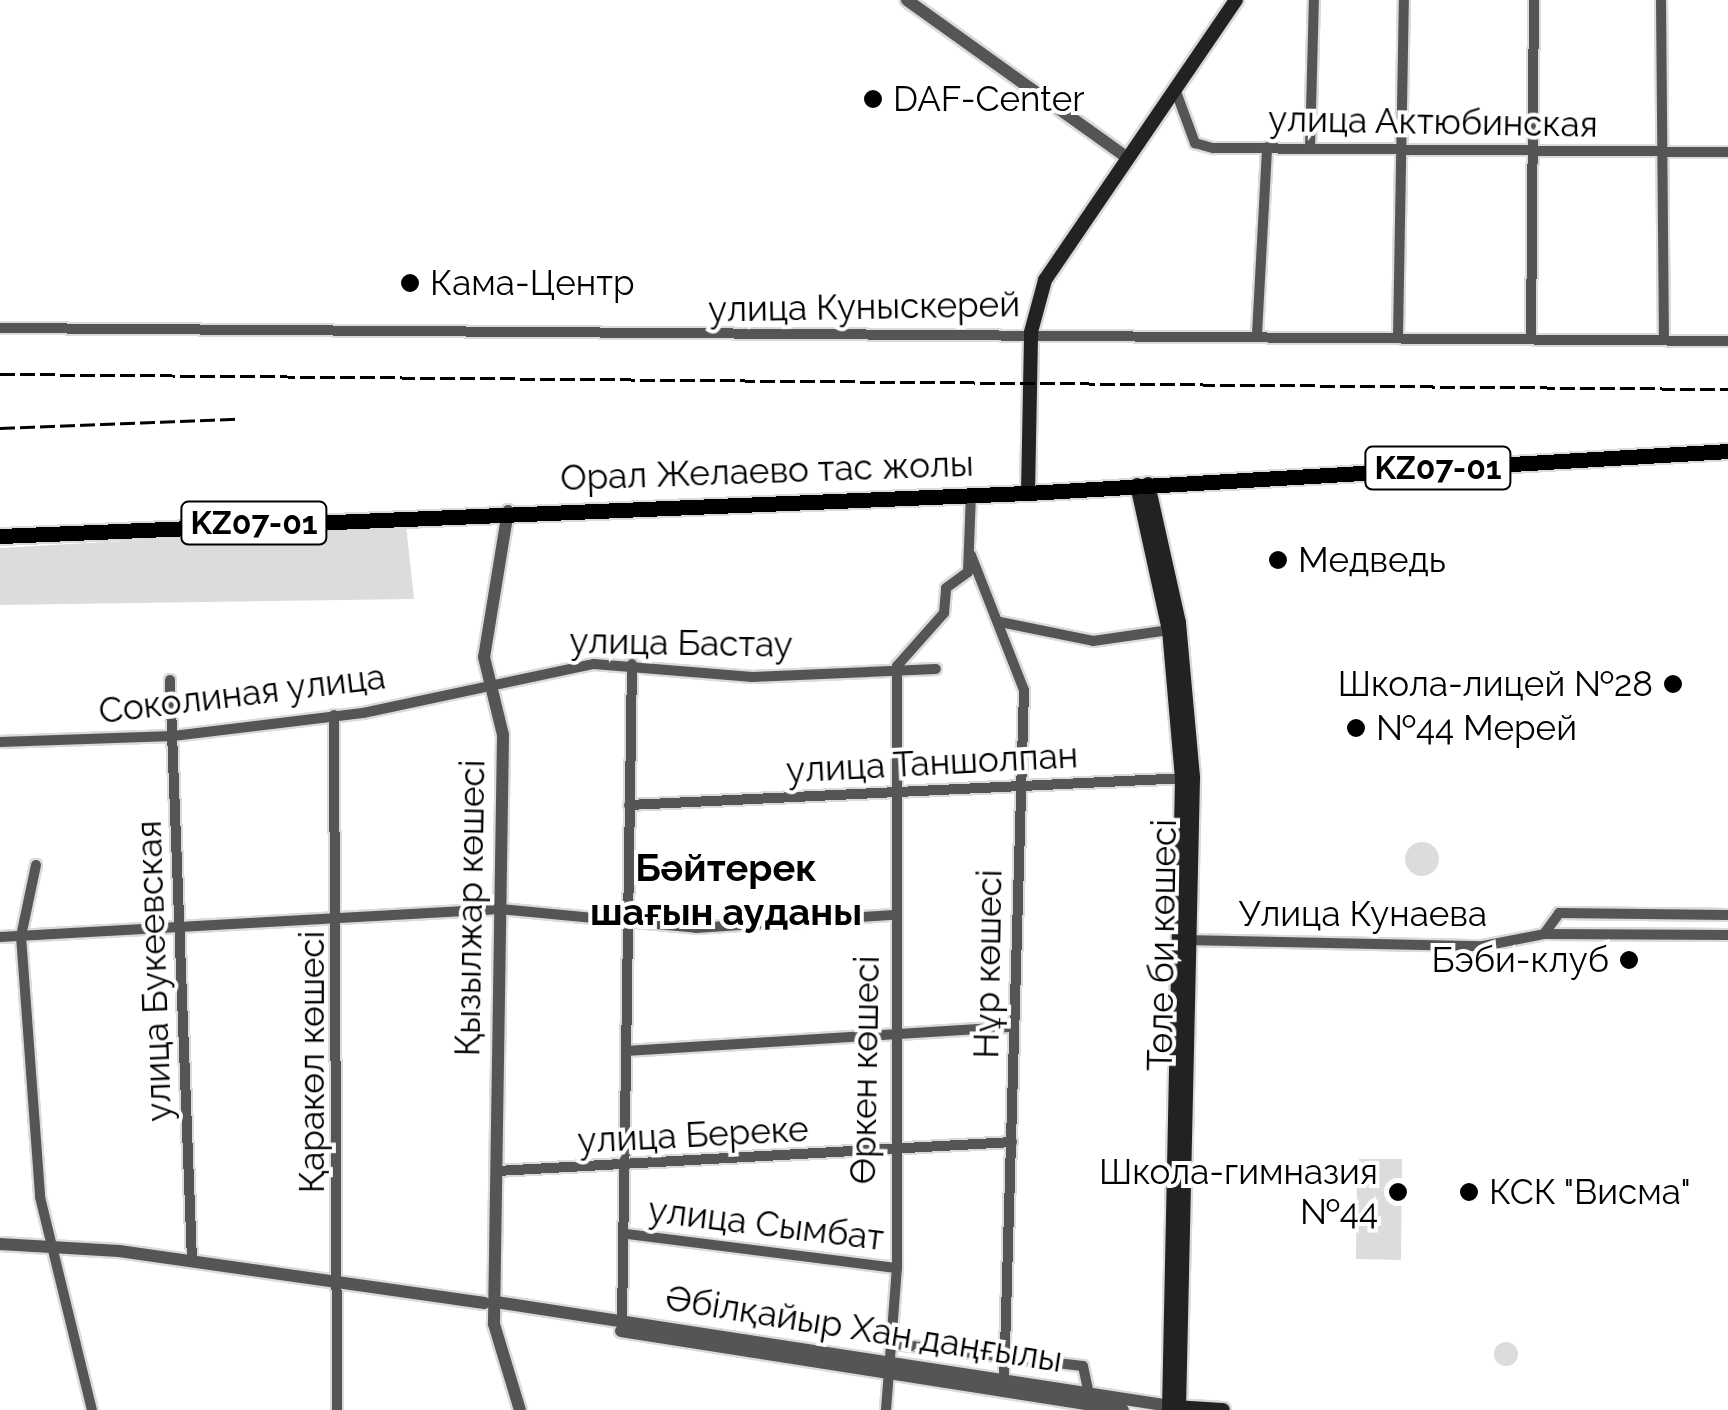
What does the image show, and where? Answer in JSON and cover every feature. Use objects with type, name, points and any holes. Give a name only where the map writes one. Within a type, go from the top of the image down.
[{"type":"main road","points":[[1028,493],[1031,332],[1045,280],[1236,0]]},
{"type":"main road","name":"KZ07-01","points":[[1028,493],[1728,452]]},
{"type":"main road","name":"Төле би көшесі","points":[[1143,484],[1169,630],[1188,778]]},
{"type":"main road","name":"Төле би көшесі","points":[[1143,484],[1179,623],[1188,778],[1174,1408]]},
{"type":"main road","name":"Орал Желаево тас жолы","points":[[508,511],[1028,493]]},
{"type":"main road","name":"KZ07-01","points":[[0,536],[508,511]]},
{"type":"main road","name":"Әбілқайыр Хан даңғылы","points":[[1174,1408],[1223,1410]]},
{"type":"street","points":[[907,0],[1128,158]]},
{"type":"street","points":[[1310,148],[1314,0]]},
{"type":"street","points":[[1398,336],[1404,0]]},
{"type":"street","points":[[1531,338],[1534,0]]},
{"type":"street","points":[[1661,0],[1664,340]]},
{"type":"street","name":"улица Актюбинская","points":[[1176,89],[1196,143],[1310,148],[1728,152]]},
{"type":"street","points":[[1257,334],[1267,147]]},
{"type":"street","name":"улица Куныскерей","points":[[0,328],[1031,332],[1728,341]]},
{"type":"street","points":[[897,666],[944,613],[946,588],[964,580],[971,494]]},
{"type":"street","name":"Қызылжар көшесі","points":[[508,511],[486,680],[503,735],[492,1305],[495,1342],[520,1410]]},
{"type":"street","name":"Нұр көшесі","points":[[967,545],[1024,690],[1013,1027],[1010,1357],[1003,1386]]},
{"type":"street","points":[[1000,622],[1093,641],[1169,630]]},
{"type":"street","points":[[622,1322],[627,1234],[623,924],[632,664]]},
{"type":"street","name":"улица Бастау","points":[[486,680],[632,664],[752,677],[897,666],[936,669]]},
{"type":"street","name":"Өркен көшесі","points":[[886,1410],[895,1344],[897,1268],[891,1149],[897,666]]},
{"type":"street","name":"улица Букеевская","points":[[170,680],[192,1260]]},
{"type":"street","name":"Соколиная улица","points":[[0,742],[174,736],[438,699],[486,680]]},
{"type":"street","name":"Қаракөл көшесі","points":[[334,715],[340,917],[337,1410]]},
{"type":"street","name":"улица Таншолпан","points":[[629,805],[1188,778]]},
{"type":"street","points":[[36,865],[21,936],[49,1246],[92,1410]]},
{"type":"street","points":[[0,937],[500,908],[623,924],[894,915]]},
{"type":"street","name":"Улица Кунаева","points":[[1544,934],[1560,913],[1728,915]]},
{"type":"street","name":"Улица Кунаева","points":[[1186,940],[1484,946],[1544,934],[1728,935]]},
{"type":"street","points":[[627,1051],[894,1031],[1013,1027]]},
{"type":"street","name":"улица Береке","points":[[497,1171],[625,1170],[1012,1142]]},
{"type":"street","name":"улица Сымбат","points":[[627,1234],[897,1268]]},
{"type":"street","points":[[0,1244],[192,1260],[338,1278],[492,1305]]},
{"type":"street","name":"Әбілқайыр Хан даңғылы","points":[[492,1305],[891,1375],[1089,1395],[1174,1408]]},
{"type":"street","name":"Әбілқайыр Хан даңғылы","points":[[492,1305],[622,1322],[891,1375]]},
{"type":"street","points":[[895,1344],[1083,1366],[1089,1395]]},
{"type":"street","name":"Әбілқайыр Хан даңғылы","points":[[1003,1386],[1123,1410]]},
{"type":"shaded area","points":[[406,525],[414,599],[0,605],[0,548]]},
{"type":"shaded area","points":[[1422,842],[1434,847],[1439,859],[1434,871],[1422,876],[1410,871],[1405,859],[1410,847]]},
{"type":"shaded area","points":[[1357,1159],[1402,1159],[1401,1260],[1356,1259]]},
{"type":"shaded area","points":[[1506,1342],[1515,1345],[1515,1363],[1506,1366],[1497,1363],[1494,1354],[1497,1345]]},
{"type":"railway","points":[[0,374],[1728,389]]},
{"type":"railway","points":[[0,428],[238,419]]},
{"type":"place","name":"DAF-Center","points":[[873,99]]},
{"type":"place","name":"Кама-Центр","points":[[410,283]]},
{"type":"place","name":"Медведь","points":[[1278,560]]},
{"type":"place","name":"Школа-лицей №28","points":[[1673,684]]},
{"type":"place","name":"№44 Мерей","points":[[1356,728]]},
{"type":"place","name":"Бэби-клуб","points":[[1629,960]]},
{"type":"place","name":"Школа-гимназия №44","points":[[1398,1192]]},
{"type":"place","name":"КСК \"Висма\"","points":[[1469,1192]]},
{"type":"district","name":"Бәйтерек шағын ауданы","points":[[726,890]]}]
